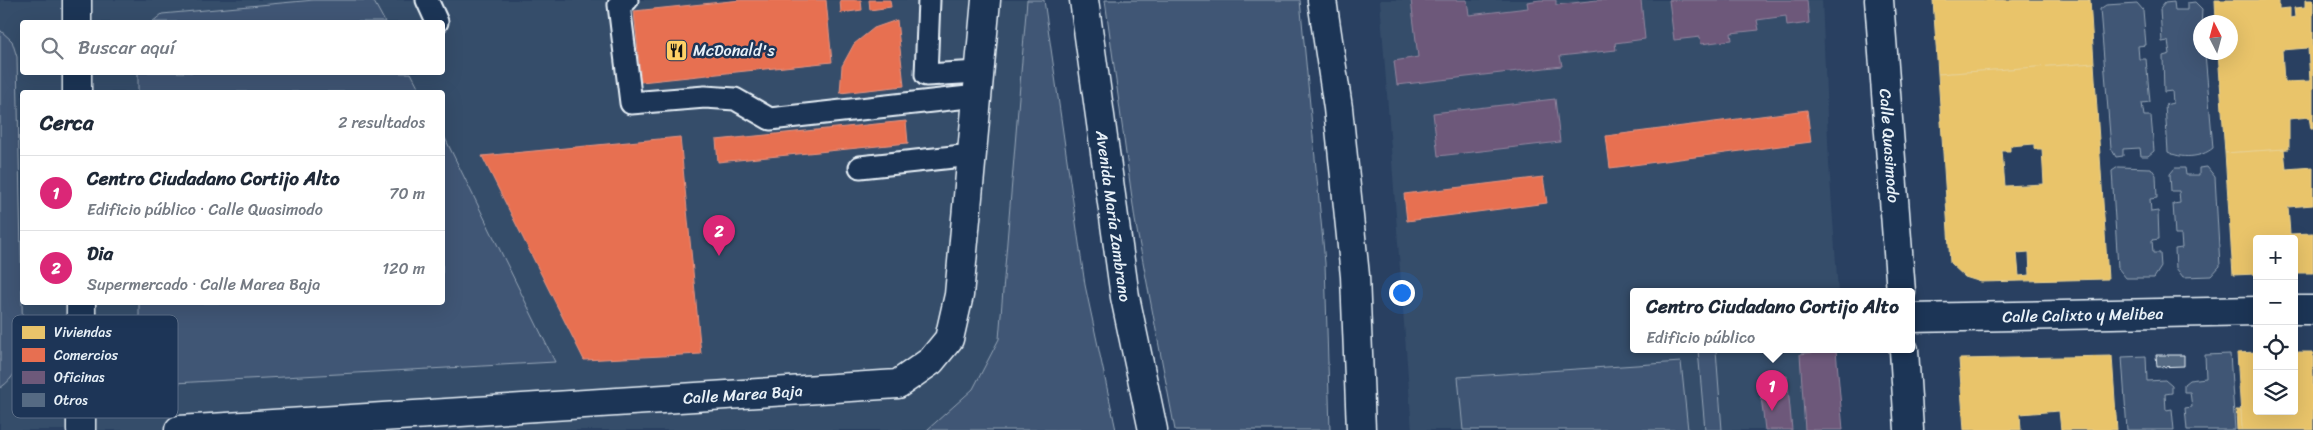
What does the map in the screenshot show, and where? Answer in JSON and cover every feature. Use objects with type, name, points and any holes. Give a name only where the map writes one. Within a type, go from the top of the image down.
[{"type":"street","points":[[77,20],[78,0]]},
{"type":"street","name":"Calle Marea Baja","points":[[179,430],[898,384],[931,361],[949,339],[959,295],[986,0]]},
{"type":"street","name":"Avenida María Zambrano","points":[[1084,0],[1125,297],[1153,430]]},
{"type":"street","points":[[1322,0],[1338,108],[1355,276],[1361,430]]},
{"type":"street","name":"Calle Quasimodo","points":[[1879,0],[1900,288]]},
{"type":"street","points":[[77,75],[77,90]]},
{"type":"street","points":[[2298,310],[2313,310]]},
{"type":"street","name":"Calle Calixto y Melibea","points":[[1915,318],[2253,311]]},
{"type":"street","points":[[1904,353],[1909,430]]},
{"type":"lane","points":[[427,0],[436,20]]},
{"type":"lane","points":[[627,0],[619,5],[631,103],[706,97],[735,99],[770,119],[978,84]]},
{"type":"lane","points":[[929,0],[926,75],[978,84]]},
{"type":"lane","points":[[860,167],[972,155]]},
{"type":"shaded area","points":[[0,0],[1044,0],[1085,285],[1116,430],[0,430]]},
{"type":"shaded area","points":[[314,0],[373,0],[384,20],[154,20],[162,14]]},
{"type":"shaded area","points":[[1027,0],[1044,0],[1085,285],[1116,430],[927,430],[973,389],[999,339]]},
{"type":"shaded area","points":[[1105,0],[1300,0],[1325,263],[1330,430],[1175,430],[1135,220]]},
{"type":"shaded area","points":[[1380,0],[1822,0],[1829,164],[1838,288],[1630,288],[1630,353],[1836,353],[1843,430],[1412,430]]},
{"type":"shaded area","points":[[2174,2],[2175,10],[2187,10],[2187,3],[2195,2],[2202,9],[2202,15],[2193,15],[2193,60],[2206,60],[2213,148],[2197,156],[2179,156],[2168,152],[2165,105],[2173,103],[2172,91],[2164,92],[2163,56],[2170,54],[2168,41],[2162,42],[2160,9],[2165,3]]},
{"type":"shaded area","points":[[2137,3],[2143,10],[2146,45],[2138,46],[2139,59],[2146,59],[2150,102],[2142,103],[2144,116],[2151,116],[2154,151],[2148,156],[2141,156],[2140,148],[2123,149],[2123,156],[2116,157],[2111,148],[2100,9],[2106,5]]},
{"type":"shaded area","points":[[0,30],[12,41],[17,57],[20,305],[22,305],[22,315],[12,315],[12,376],[0,388]]},
{"type":"shaded area","points":[[138,75],[412,75],[420,90],[138,90]]},
{"type":"shaded area","points":[[445,138],[555,362],[178,383],[178,315],[139,315],[139,305],[445,305]]},
{"type":"shaded area","points":[[2118,167],[2151,168],[2156,175],[2157,198],[2150,199],[2151,212],[2158,211],[2159,239],[2152,240],[2153,253],[2160,253],[2161,267],[2154,278],[2126,278],[2118,268],[2112,171]]},
{"type":"shaded area","points":[[2207,167],[2215,177],[2220,266],[2211,276],[2183,277],[2176,268],[2175,249],[2182,248],[2181,235],[2175,235],[2173,204],[2180,203],[2179,191],[2171,191],[2170,174],[2175,168],[2185,168],[2186,175],[2199,175],[2199,168]]},
{"type":"shaded area","points":[[1698,353],[1716,353],[1722,430],[1705,430]]},
{"type":"shaded area","points":[[2230,354],[2235,430],[2187,430],[2185,408],[2192,407],[2190,392],[2184,392],[2184,384],[2189,380],[2206,378],[2205,355]]},
{"type":"shaded area","points":[[2146,356],[2147,381],[2165,380],[2172,386],[2172,393],[2165,394],[2166,410],[2172,409],[2174,430],[2127,430],[2122,357]]},
{"type":"shaded area","points":[[1681,362],[1688,430],[1463,430],[1458,377]]},
{"type":"building: Viviendas","points":[[1933,0],[2090,0],[2094,63],[1938,74]]},
{"type":"building: Viviendas","points":[[2215,0],[2279,0],[2279,9],[2290,8],[2290,18],[2295,17],[2294,8],[2305,7],[2305,0],[2313,0],[2313,129],[2311,129],[2309,117],[2289,119],[2289,149],[2225,153],[2219,60],[2238,60],[2238,15],[2216,15]],"holes":[[[2308,48],[2310,81],[2284,82],[2282,50]]]},
{"type":"building: Viviendas","points":[[2094,63],[2108,279],[1981,282],[1965,277],[1950,263],[1938,74]],"holes":[[[2034,144],[2034,149],[2042,149],[2044,184],[2005,186],[2002,151],[2010,151],[2010,146]],[[2029,252],[2030,275],[2019,276],[2017,253]]]},
{"type":"building: Viviendas","points":[[2284,149],[2286,169],[2313,167],[2313,205],[2288,207],[2290,234],[2313,233],[2313,273],[2298,273],[2298,235],[2253,235],[2253,274],[2233,275],[2225,153]]},
{"type":"building: Viviendas","points":[[2253,352],[2253,415],[2298,415],[2298,352],[2313,352],[2313,430],[2242,430],[2237,353]]},
{"type":"building: Viviendas","points":[[2112,356],[2117,430],[2061,430],[2059,411],[2020,414],[2021,430],[1964,430],[1959,359]]},
{"type":"building: Viviendas","points":[[2236,410],[2241,410],[2242,430],[2237,430]]},
{"type":"building: Comercios","points":[[741,0],[826,0],[832,62],[641,82],[634,11]]},
{"type":"building: Comercios","points":[[840,0],[861,0],[862,10],[841,13]]},
{"type":"building: Comercios","points":[[869,0],[890,0],[891,7],[870,10]]},
{"type":"building: Comercios","points":[[897,20],[904,86],[840,93],[842,66],[854,44],[874,28]]},
{"type":"building: Comercios","points":[[1807,110],[1811,142],[1610,168],[1606,136]]},
{"type":"building: Comercios","points":[[906,121],[908,143],[718,162],[716,140]]},
{"type":"building: Comercios","points":[[680,137],[701,354],[584,360],[482,156]]},
{"type":"building: Comercios","points":[[1543,177],[1547,203],[1407,221],[1404,194]]},
{"type":"building: Oficinas","points":[[1411,0],[1467,0],[1469,15],[1528,8],[1527,2],[1540,0],[1556,0],[1556,5],[1597,0],[1641,0],[1645,39],[1615,43],[1616,50],[1560,56],[1562,66],[1397,85],[1394,61],[1418,57]]},
{"type":"building: Oficinas","points":[[1669,0],[1807,0],[1809,23],[1787,26],[1786,16],[1757,20],[1759,30],[1731,33],[1732,40],[1701,44],[1700,37],[1674,40]]},
{"type":"building: Oficinas","points":[[1555,99],[1560,142],[1438,156],[1433,113]]},
{"type":"building: Oficinas","points":[[1836,353],[1843,430],[1805,430],[1800,354]]},
{"type":"building: Oficinas","points":[[1787,376],[1792,430],[1765,430],[1759,379]]},
{"type":"building: Otros","points":[[2156,355],[2184,355],[2184,366],[2157,367]]},
{"type":"place","name":"McDonald's","points":[[677,50]]},
{"type":"place","name":"Dia","points":[[719,256]]},
{"type":"place","name":"Centro Ciudadano Cortijo Alto","points":[[1772,411]]}]
